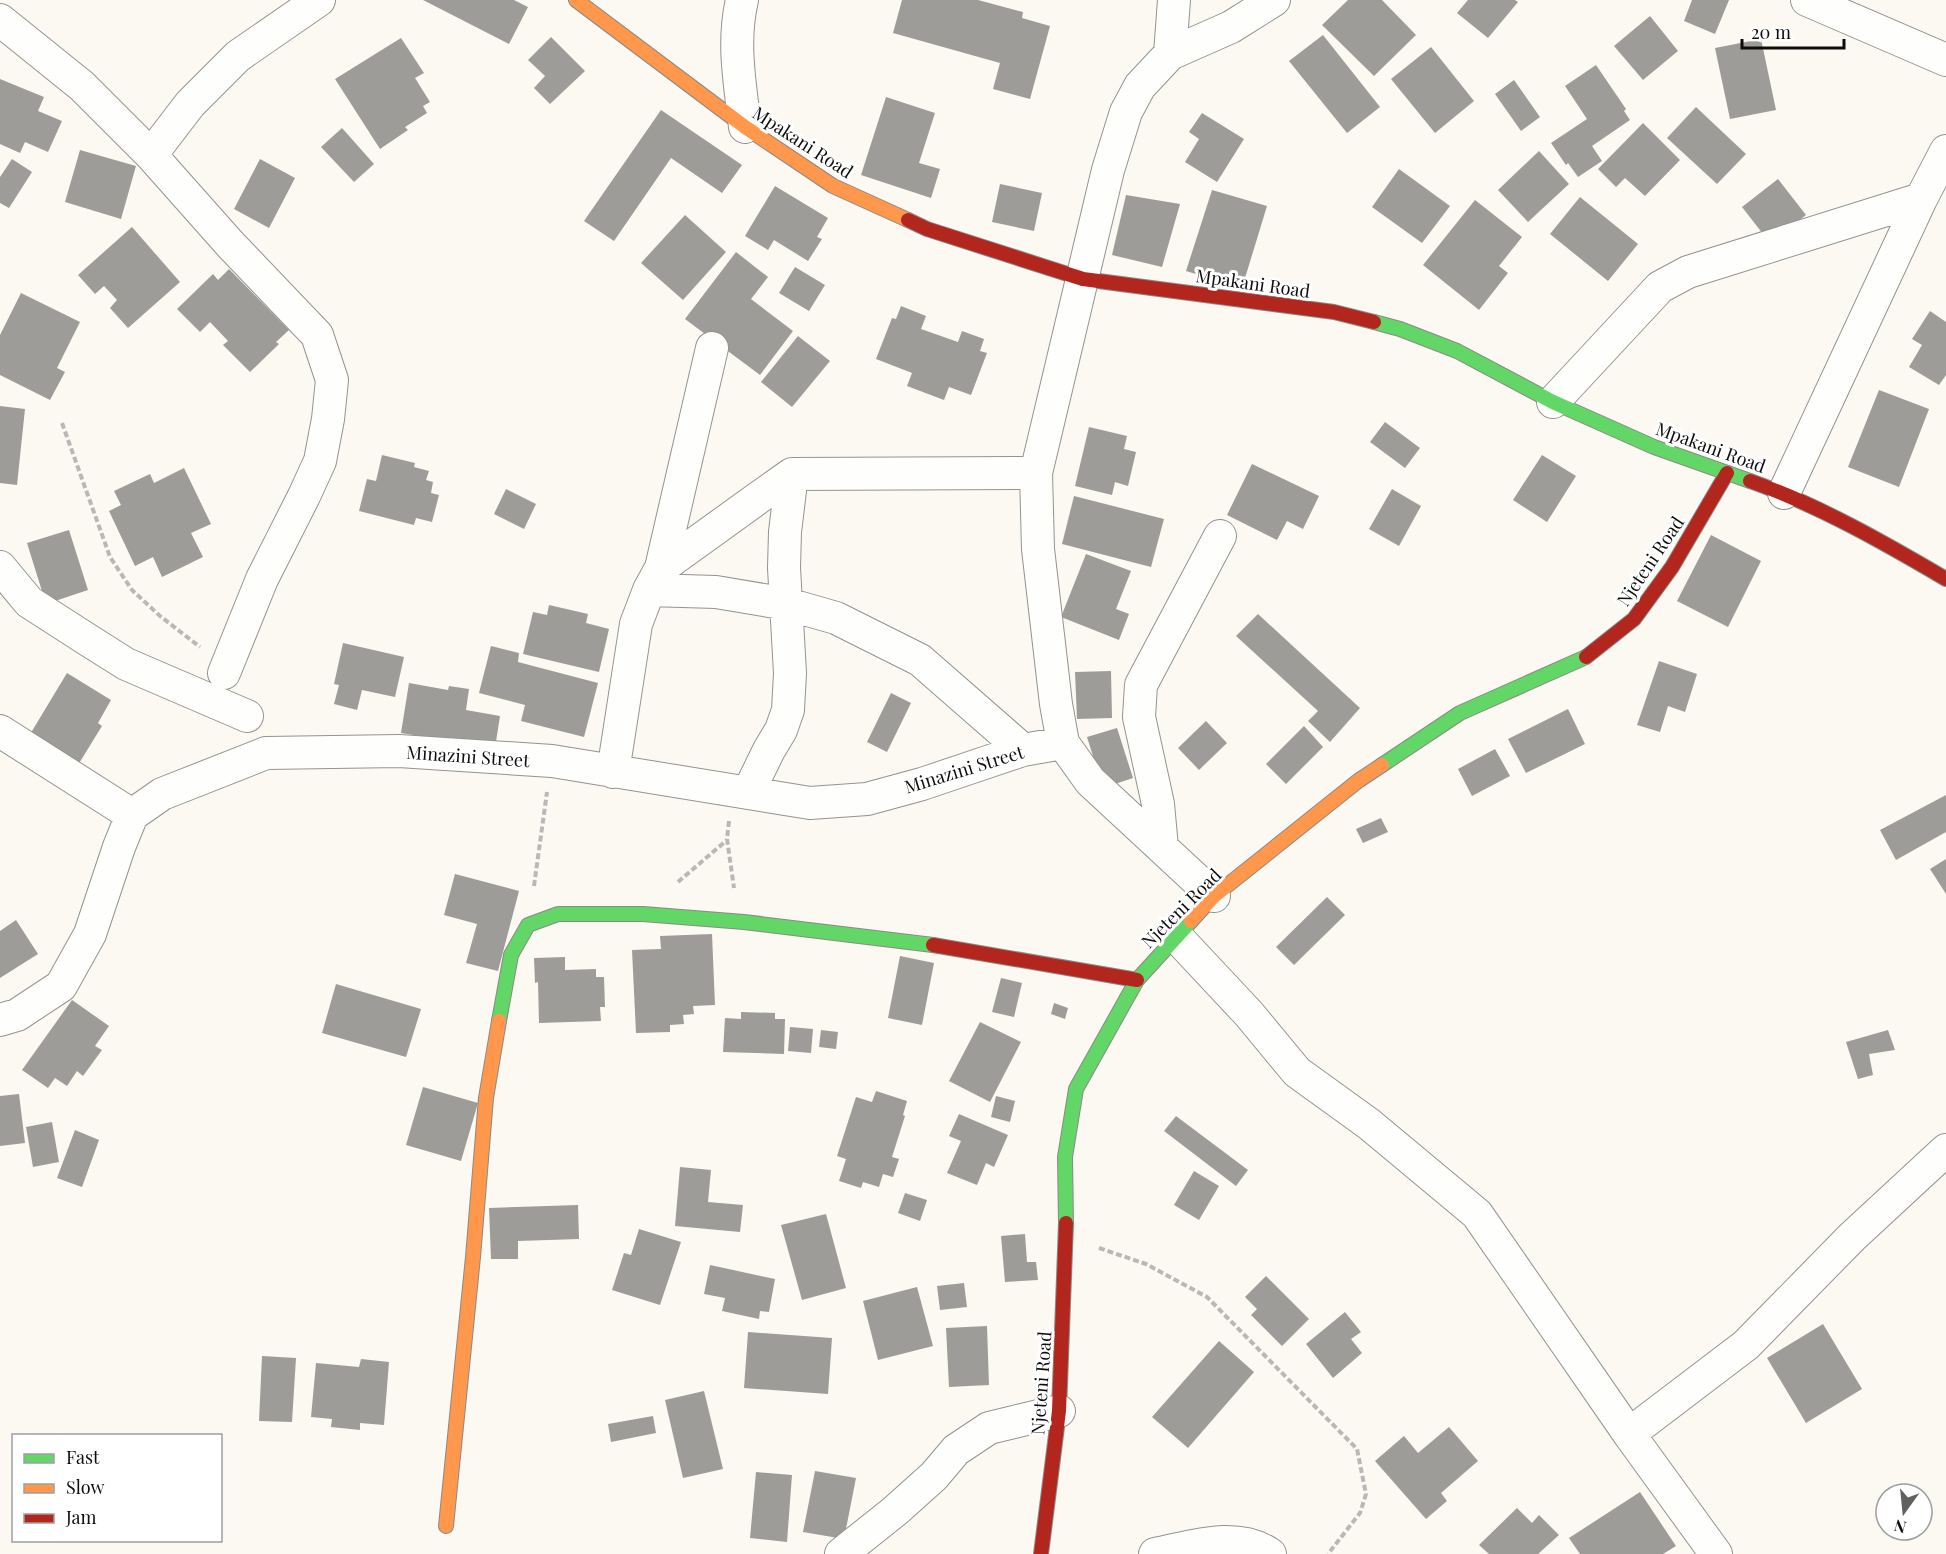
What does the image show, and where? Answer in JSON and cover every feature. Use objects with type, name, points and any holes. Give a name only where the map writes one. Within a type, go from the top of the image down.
[{"type":"street","points":[[151,155],[190,104],[237,56],[320,0]]},
{"type":"street","name":"Mpakani Road","points":[[576,0],[746,127],[833,186],[927,229],[1083,279],[1334,312],[1400,329],[1457,351],[1553,402],[1654,447],[1784,493],[1896,550],[1946,579]]},
{"type":"street","points":[[742,0],[737,22],[737,62],[746,127]]},
{"type":"street","points":[[1170,54],[1174,0]]},
{"type":"street","points":[[1214,896],[1089,781],[1062,743],[1038,549],[1036,473],[1108,170],[1126,112],[1140,86],[1170,54],[1231,27],[1274,0]]},
{"type":"street","points":[[1807,0],[1946,60]]},
{"type":"street","points":[[0,20],[82,86],[151,155],[230,244],[317,335],[332,380],[320,460],[262,579],[224,673]]},
{"type":"street","points":[[1784,493],[1921,199],[1946,151]]},
{"type":"street","points":[[1553,402],[1660,287],[1688,272],[1921,199]]},
{"type":"street","points":[[613,772],[636,624],[655,579],[712,348]]},
{"type":"street","points":[[655,579],[792,474],[1036,473]]},
{"type":"street","name":"Njeteni Road","points":[[1041,1554],[1059,1411],[1066,1241],[1065,1156],[1076,1089],[1137,980],[1214,896],[1358,781],[1460,713],[1591,655],[1634,619],[1671,567],[1727,473]]},
{"type":"street","points":[[740,792],[781,730],[788,711],[790,673],[784,550],[792,474]]},
{"type":"street","points":[[1162,848],[1158,804],[1138,717],[1141,685],[1220,536]]},
{"type":"street","points":[[0,567],[29,602],[126,664],[247,716]]},
{"type":"street","points":[[655,579],[787,604],[837,618],[920,660],[1023,750]]},
{"type":"street","points":[[0,731],[132,815],[90,934],[62,986],[17,1015],[0,1020]]},
{"type":"street","name":"Minazini Street","points":[[132,815],[162,794],[266,753],[399,751],[552,761],[810,803],[867,799],[922,784],[1023,750],[1062,743]]},
{"type":"street","points":[[446,1526],[473,1257],[486,1098],[511,955],[528,925],[558,914],[643,914],[744,922],[949,947],[1137,980]]},
{"type":"street","points":[[1176,936],[1249,1014],[1297,1072],[1369,1124],[1477,1214],[1629,1434],[1716,1554]]},
{"type":"street","points":[[1629,1434],[1746,1345],[1852,1237],[1946,1150]]},
{"type":"street","points":[[841,1554],[926,1483],[956,1450],[989,1428],[1059,1411]]},
{"type":"street","points":[[1155,1554],[1223,1540],[1259,1547],[1270,1554]]},
{"type":"path","points":[[62,423],[110,557],[132,590],[160,616],[207,652],[224,673]]},
{"type":"path","points":[[528,925],[552,761]]},
{"type":"path","points":[[740,792],[727,839],[733,886],[744,922]]},
{"type":"path","points":[[643,914],[727,839]]},
{"type":"path","points":[[1066,1241],[1102,1249],[1146,1264],[1207,1296],[1357,1449],[1366,1494],[1360,1513],[1328,1554]]},
{"type":"building","points":[[423,0],[514,0],[528,7],[509,44]]},
{"type":"building","points":[[902,0],[978,0],[1023,12],[1022,18],[1050,26],[1030,99],[993,89],[1000,63],[893,33]]},
{"type":"building","points":[[1348,0],[1382,0],[1416,35],[1374,76],[1322,25]]},
{"type":"building","points":[[1468,0],[1515,0],[1518,2],[1488,38],[1457,13]]},
{"type":"building","points":[[1692,0],[1729,0],[1715,34],[1684,21]]},
{"type":"building","points":[[1650,16],[1678,51],[1643,80],[1614,46]]},
{"type":"building","points":[[1323,35],[1380,107],[1347,133],[1289,61]]},
{"type":"building","points":[[551,37],[585,71],[550,104],[534,88],[545,76],[528,60]]},
{"type":"building","points":[[401,38],[424,73],[415,78],[430,102],[423,106],[427,113],[405,127],[408,130],[380,149],[335,79]]},
{"type":"building","points":[[1761,39],[1776,110],[1730,119],[1715,48]]},
{"type":"building","points":[[1431,47],[1474,101],[1435,133],[1391,79]]},
{"type":"building","points":[[1596,65],[1626,109],[1624,111],[1630,120],[1592,146],[1602,161],[1578,177],[1568,163],[1566,165],[1551,143],[1587,119],[1565,86]]},
{"type":"building","points":[[0,79],[44,97],[38,111],[62,121],[48,152],[25,142],[20,153],[0,144]]},
{"type":"building","points":[[1514,80],[1540,117],[1521,131],[1495,94]]},
{"type":"building","points":[[886,97],[935,113],[919,163],[940,169],[931,198],[861,175]]},
{"type":"building","points":[[1696,107],[1746,154],[1717,184],[1667,138]]},
{"type":"building","points":[[661,110],[742,165],[722,193],[671,158],[614,241],[584,221]]},
{"type":"building","points":[[1202,113],[1244,139],[1217,182],[1185,162],[1199,139],[1189,132]]},
{"type":"building","points":[[1643,123],[1680,160],[1645,196],[1625,178],[1616,187],[1598,169]]},
{"type":"building","points":[[342,128],[374,164],[354,182],[321,147]]},
{"type":"building","points":[[80,150],[136,166],[121,219],[65,202]]},
{"type":"building","points":[[1539,151],[1569,184],[1528,222],[1498,190]]},
{"type":"building","points":[[12,159],[32,172],[9,208],[0,203],[0,177]]},
{"type":"building","points":[[260,159],[295,178],[269,228],[234,209]]},
{"type":"building","points":[[1399,169],[1450,206],[1422,243],[1372,207]]},
{"type":"building","points":[[1778,179],[1806,215],[1770,243],[1742,207]]},
{"type":"building","points":[[1000,184],[1042,193],[1034,231],[992,222]]},
{"type":"building","points":[[775,186],[828,218],[817,237],[822,239],[808,261],[774,240],[768,250],[745,236]]},
{"type":"building","points":[[1212,190],[1267,206],[1242,288],[1186,271]]},
{"type":"building","points":[[1126,195],[1180,204],[1162,267],[1112,255]]},
{"type":"building","points":[[1580,197],[1638,244],[1608,281],[1550,234]]},
{"type":"building","points":[[1475,200],[1522,237],[1499,266],[1508,273],[1479,310],[1423,265]]},
{"type":"building","points":[[685,215],[726,252],[683,300],[641,263]]},
{"type":"building","points":[[132,227],[180,282],[128,328],[110,308],[117,300],[104,286],[95,294],[78,275]]},
{"type":"building","points":[[736,252],[768,277],[751,299],[793,331],[760,375],[685,319]]},
{"type":"building","points":[[795,267],[825,285],[809,311],[779,293]]},
{"type":"building","points":[[229,269],[289,330],[276,342],[279,344],[250,372],[223,345],[228,341],[210,322],[200,332],[177,309],[213,274],[218,280]]},
{"type":"building","points":[[21,293],[80,322],[57,368],[65,372],[50,400],[0,375],[0,335]]},
{"type":"building","points":[[901,306],[926,316],[921,329],[958,342],[962,331],[984,339],[980,351],[987,353],[971,395],[949,387],[944,400],[907,386],[912,373],[876,359],[892,318],[896,319]]},
{"type":"building","points":[[1930,311],[1946,322],[1946,375],[1939,385],[1909,367],[1922,345],[1912,339]]},
{"type":"building","points":[[798,336],[830,361],[792,407],[761,382]]},
{"type":"building","points":[[1879,390],[1929,409],[1899,487],[1848,467]]},
{"type":"building","points":[[0,406],[25,409],[17,485],[0,483]]},
{"type":"building","points":[[1385,422],[1420,448],[1405,468],[1370,442]]},
{"type":"building","points":[[1089,427],[1127,436],[1124,449],[1136,452],[1128,486],[1115,482],[1112,495],[1075,486]]},
{"type":"building","points":[[382,455],[415,463],[414,467],[429,471],[426,480],[433,482],[431,493],[439,495],[432,522],[416,518],[414,525],[359,511],[367,479],[376,481]]},
{"type":"building","points":[[1542,455],[1576,476],[1547,522],[1513,500]]},
{"type":"building","points":[[1252,464],[1319,496],[1303,529],[1287,521],[1277,540],[1227,515]]},
{"type":"building","points":[[184,468],[211,524],[191,533],[203,557],[162,577],[153,557],[135,566],[109,511],[121,505],[114,491],[150,474],[154,483]]},
{"type":"building","points":[[506,489],[536,504],[524,529],[494,514]]},
{"type":"building","points":[[1392,489],[1421,506],[1399,546],[1369,529]]},
{"type":"building","points":[[1074,496],[1164,519],[1151,567],[1062,544]]},
{"type":"building","points":[[69,530],[88,590],[46,604],[27,543]]},
{"type":"building","points":[[1711,535],[1761,561],[1728,627],[1677,601]]},
{"type":"building","points":[[1086,554],[1131,571],[1116,609],[1129,614],[1119,640],[1061,617]]},
{"type":"building","points":[[549,605],[588,614],[586,623],[609,629],[599,672],[523,654],[533,612],[547,615]]},
{"type":"building","points":[[1258,614],[1360,708],[1330,742],[1308,721],[1318,711],[1236,636]]},
{"type":"building","points":[[343,643],[404,657],[395,697],[362,690],[357,710],[334,704],[339,685],[334,684]]},
{"type":"building","points":[[491,646],[519,653],[518,662],[598,683],[584,737],[521,721],[525,705],[479,693]]},
{"type":"building","points":[[1659,661],[1697,674],[1685,712],[1668,706],[1660,732],[1637,725]]},
{"type":"building","points":[[1111,671],[1112,718],[1077,719],[1075,672]]},
{"type":"building","points":[[67,673],[111,700],[98,723],[102,726],[78,765],[29,736]]},
{"type":"building","points":[[409,683],[448,690],[449,686],[469,689],[466,710],[500,716],[495,748],[401,733]]},
{"type":"building","points":[[891,693],[911,703],[887,752],[867,742]]},
{"type":"building","points":[[1568,709],[1585,744],[1526,773],[1508,739]]},
{"type":"building","points":[[1206,721],[1227,743],[1199,770],[1178,748]]},
{"type":"building","points":[[1304,726],[1323,747],[1286,784],[1266,764]]},
{"type":"building","points":[[1117,728],[1133,778],[1103,788],[1087,737]]},
{"type":"building","points":[[1495,749],[1510,776],[1472,796],[1458,769]]},
{"type":"building","points":[[1946,795],[1946,832],[1896,860],[1880,830]]},
{"type":"building","points":[[1381,818],[1388,832],[1363,843],[1356,829]]},
{"type":"building","points":[[1946,859],[1946,894],[1930,869]]},
{"type":"building","points":[[455,874],[519,891],[498,971],[466,963],[477,924],[444,915]]},
{"type":"building","points":[[1327,897],[1345,915],[1294,965],[1276,947]]},
{"type":"building","points":[[16,920],[38,954],[0,978],[0,931]]},
{"type":"building","points":[[712,934],[715,1005],[693,1006],[694,1014],[683,1015],[684,1024],[670,1025],[670,1032],[636,1033],[632,950],[661,949],[660,936]]},
{"type":"building","points":[[900,956],[934,963],[922,1025],[888,1018]]},
{"type":"building","points":[[565,957],[565,970],[596,969],[596,977],[604,977],[605,1007],[600,1007],[601,1021],[539,1023],[538,982],[535,983],[534,958]]},
{"type":"building","points":[[1001,978],[1022,983],[1014,1017],[992,1012]]},
{"type":"building","points":[[336,984],[421,1009],[406,1057],[322,1033]]},
{"type":"building","points":[[72,1000],[109,1026],[95,1046],[102,1050],[83,1076],[77,1071],[67,1086],[55,1078],[48,1088],[22,1070]]},
{"type":"building","points":[[1054,1003],[1068,1008],[1065,1019],[1051,1014]]},
{"type":"building","points":[[741,1012],[775,1013],[775,1019],[785,1019],[784,1054],[723,1052],[725,1018],[741,1019]]},
{"type":"building","points":[[980,1022],[1021,1042],[990,1102],[949,1081]]},
{"type":"building","points":[[790,1027],[813,1029],[811,1053],[788,1051]]},
{"type":"building","points":[[821,1030],[838,1032],[836,1049],[819,1047]]},
{"type":"building","points":[[1888,1030],[1895,1050],[1869,1054],[1873,1075],[1858,1079],[1846,1042]]},
{"type":"building","points":[[423,1087],[478,1103],[461,1161],[406,1145]]},
{"type":"building","points":[[876,1091],[907,1101],[903,1115],[905,1116],[892,1157],[899,1159],[893,1177],[883,1174],[879,1187],[863,1182],[861,1188],[839,1181],[846,1159],[837,1156],[856,1097],[872,1102]]},
{"type":"building","points":[[19,1094],[25,1143],[0,1146],[0,1096]]},
{"type":"building","points":[[996,1096],[1015,1101],[1010,1122],[991,1117]]},
{"type":"building","points":[[959,1114],[1008,1135],[994,1167],[986,1163],[977,1185],[947,1173],[961,1141],[949,1136]]},
{"type":"building","points":[[1176,1116],[1248,1170],[1236,1186],[1164,1131]]},
{"type":"building","points":[[52,1122],[59,1162],[33,1167],[26,1127]]},
{"type":"building","points":[[75,1130],[99,1140],[82,1187],[57,1178]]},
{"type":"building","points":[[680,1167],[711,1170],[708,1202],[743,1205],[740,1232],[675,1226]]},
{"type":"building","points":[[1194,1171],[1219,1186],[1199,1220],[1174,1205]]},
{"type":"building","points":[[905,1193],[927,1200],[920,1221],[898,1213]]},
{"type":"building","points":[[578,1205],[579,1239],[518,1241],[518,1259],[491,1259],[489,1208]]},
{"type":"building","points":[[826,1214],[846,1288],[802,1300],[781,1225]]},
{"type":"building","points":[[639,1229],[681,1242],[660,1305],[612,1290],[624,1253],[631,1255]]},
{"type":"building","points":[[1025,1234],[1027,1262],[1036,1262],[1038,1280],[1005,1282],[1001,1236]]},
{"type":"building","points":[[710,1265],[775,1279],[769,1312],[760,1311],[759,1319],[722,1311],[725,1298],[704,1294]]},
{"type":"building","points":[[1266,1276],[1309,1319],[1282,1346],[1251,1315],[1257,1309],[1245,1297]]},
{"type":"building","points":[[964,1283],[967,1307],[940,1310],[937,1286]]},
{"type":"building","points":[[917,1287],[933,1346],[878,1360],[863,1301]]},
{"type":"building","points":[[1345,1312],[1361,1332],[1351,1339],[1362,1353],[1333,1378],[1306,1344]]},
{"type":"building","points":[[1823,1324],[1862,1389],[1806,1423],[1767,1358]]},
{"type":"building","points":[[987,1326],[989,1385],[949,1387],[946,1328]]},
{"type":"building","points":[[748,1332],[832,1338],[828,1394],[744,1388]]},
{"type":"building","points":[[1219,1341],[1254,1372],[1188,1448],[1152,1417]]},
{"type":"building","points":[[262,1356],[296,1358],[292,1422],[259,1421]]},
{"type":"building","points":[[361,1359],[389,1362],[384,1425],[360,1423],[360,1430],[331,1427],[332,1419],[311,1417],[316,1363],[359,1367]]},
{"type":"building","points":[[704,1391],[723,1469],[683,1478],[665,1400]]},
{"type":"building","points":[[653,1416],[656,1433],[611,1442],[608,1424]]},
{"type":"building","points":[[1449,1427],[1478,1461],[1441,1493],[1447,1501],[1426,1519],[1375,1461],[1404,1436],[1418,1453]]},
{"type":"building","points":[[815,1471],[856,1478],[844,1539],[803,1532]]},
{"type":"building","points":[[756,1472],[792,1475],[787,1542],[750,1538]]},
{"type":"building","points":[[1640,1492],[1676,1546],[1663,1554],[1580,1554],[1569,1538]]},
{"type":"building","points":[[1517,1508],[1532,1523],[1539,1515],[1559,1535],[1538,1554],[1489,1554],[1479,1545]]},
{"type":"traffic: fast","points":[[1374,322],[1400,329],[1457,351],[1553,402],[1654,447],[1750,481]]},
{"type":"traffic: fast","points":[[1382,765],[1460,713],[1586,657]]},
{"type":"traffic: fast","points":[[499,1021],[511,955],[528,925],[558,914],[643,914],[744,922],[933,945]]},
{"type":"traffic: fast","points":[[1066,1223],[1065,1157],[1076,1089],[1137,980],[1191,921]]},
{"type":"traffic: slow","points":[[576,0],[745,127],[833,186],[908,220]]},
{"type":"traffic: slow","points":[[1191,921],[1214,896],[1358,781],[1382,765]]},
{"type":"traffic: slow","points":[[446,1526],[473,1257],[486,1098],[499,1021]]},
{"type":"traffic: jam","points":[[908,220],[927,229],[1083,279],[1334,312],[1374,322]]},
{"type":"traffic: jam","points":[[1586,657],[1634,619],[1672,567],[1727,473]]},
{"type":"traffic: jam","points":[[1750,481],[1825,513],[1946,579]]},
{"type":"traffic: jam","points":[[933,945],[1137,980]]},
{"type":"traffic: jam","points":[[1041,1554],[1059,1411],[1066,1223]]}]
